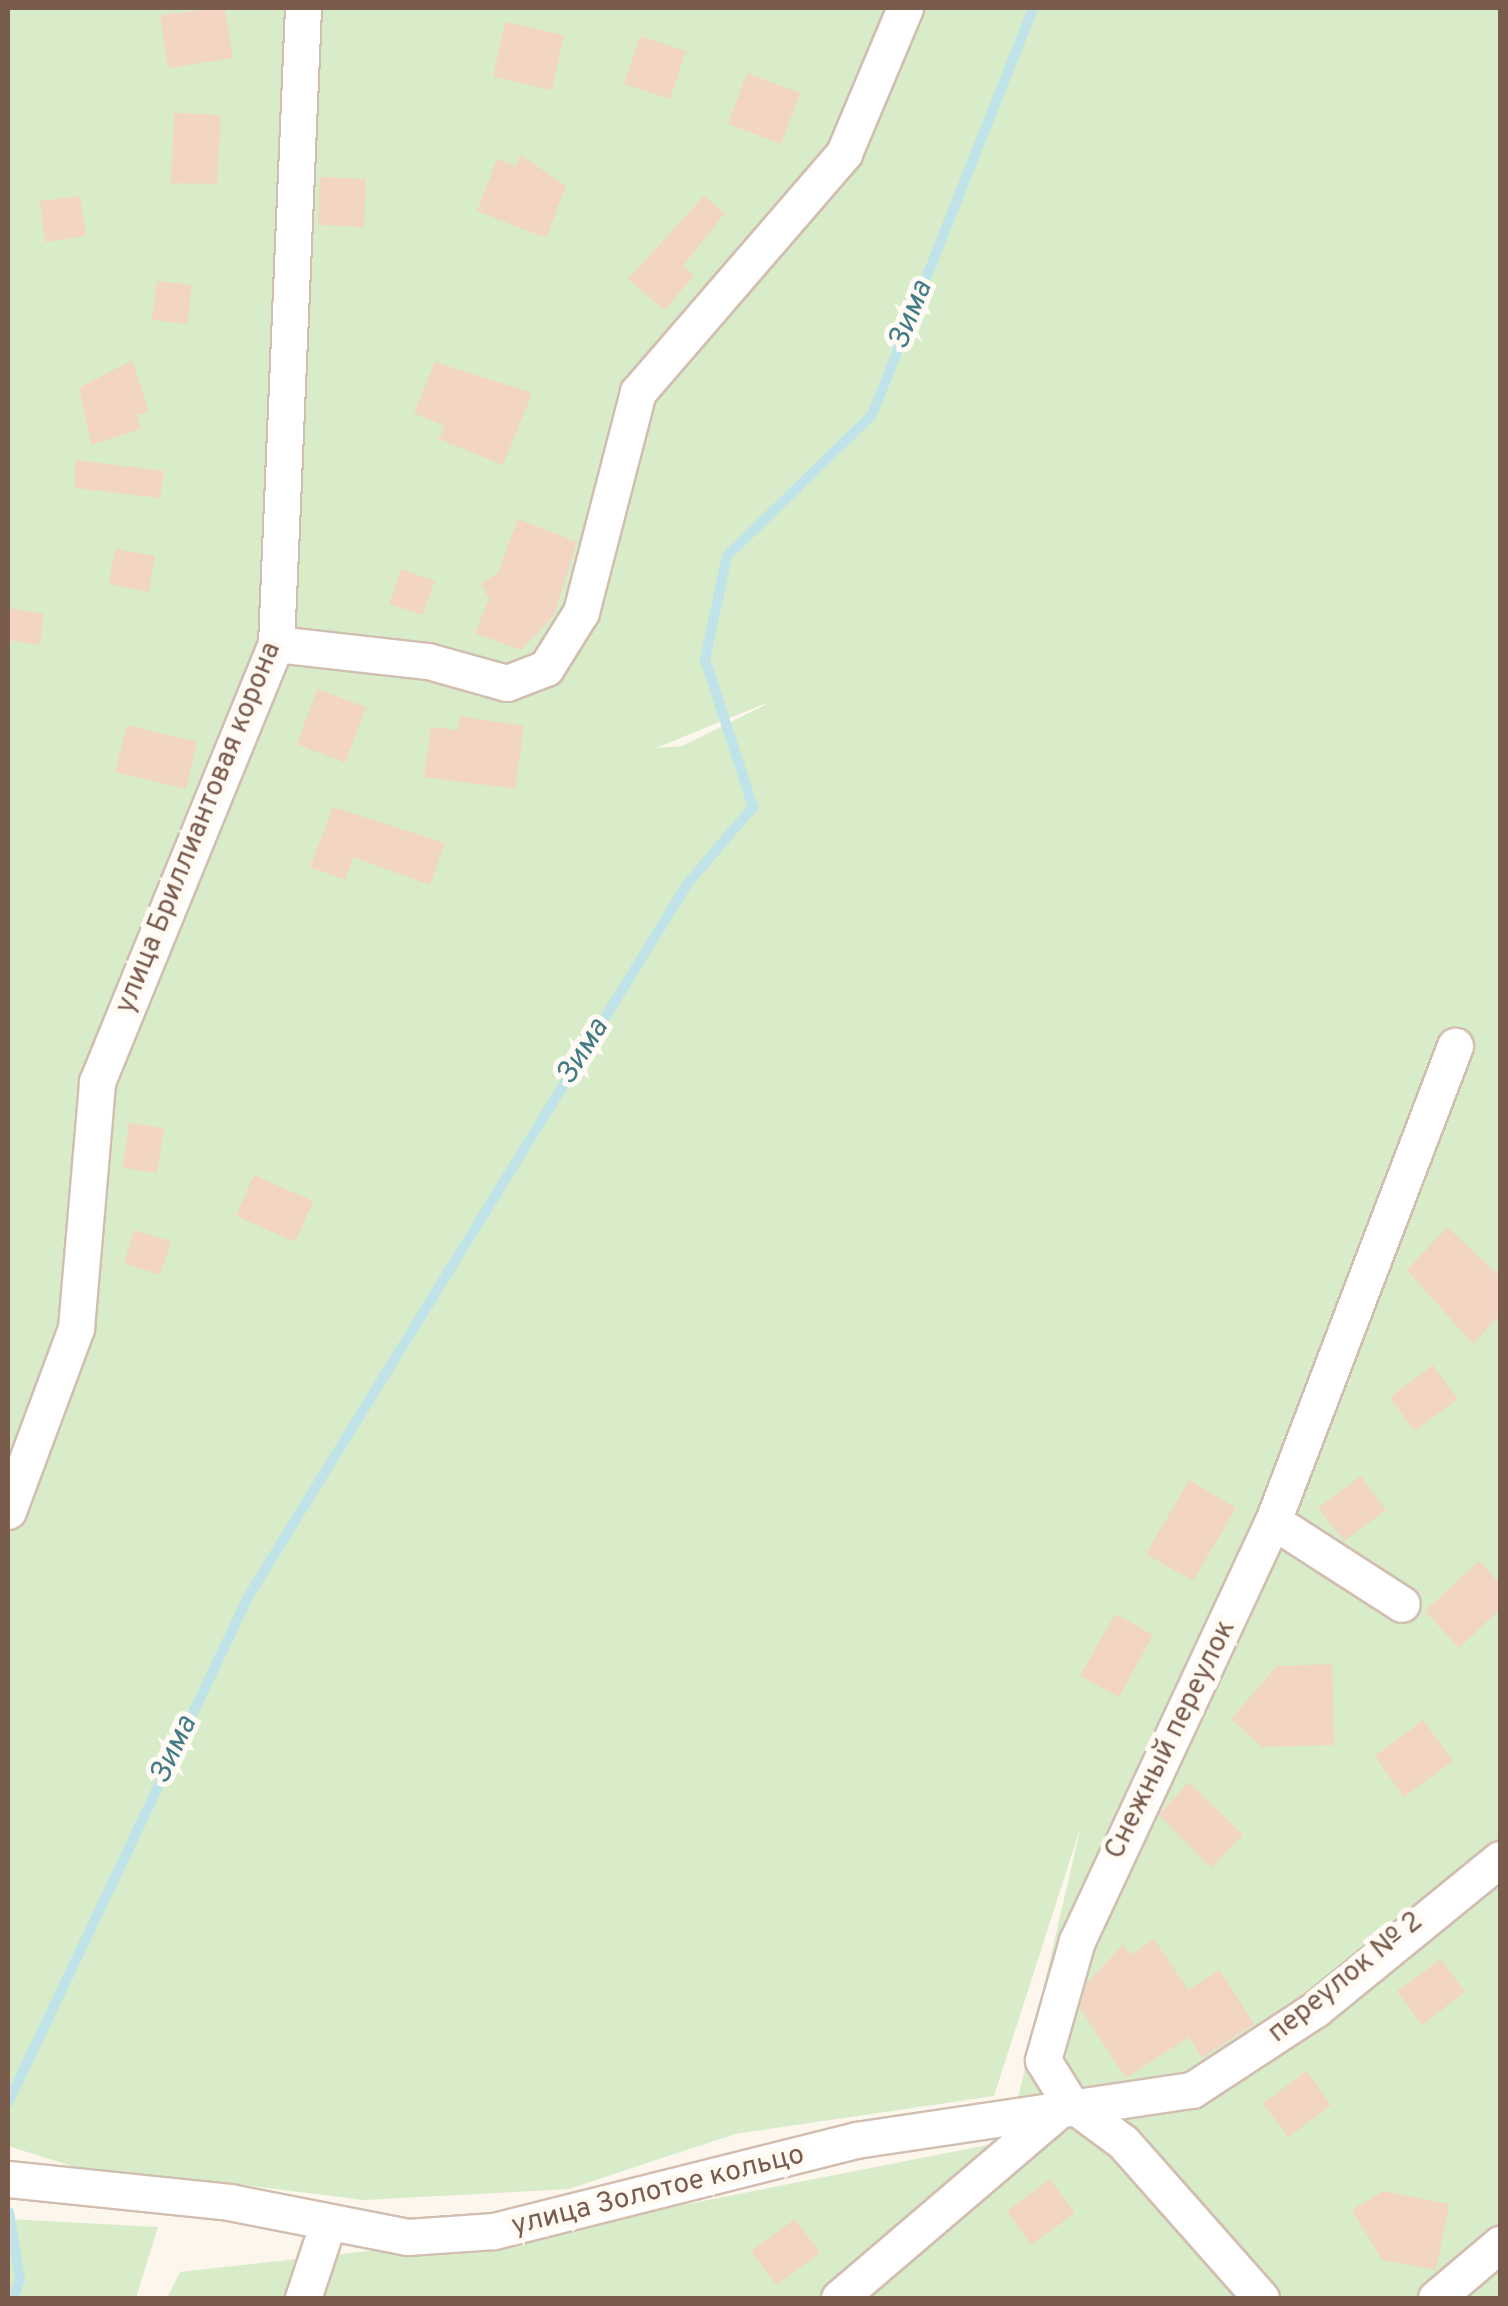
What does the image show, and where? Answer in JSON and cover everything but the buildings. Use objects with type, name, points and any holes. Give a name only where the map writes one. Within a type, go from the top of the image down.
[{"type":"street","name":"улица Бриллиантовая корона","points":[[8,1510],[76,1328],[96,1082],[276,644],[302,8]]},
{"type":"street","points":[[276,644],[428,661],[507,682],[546,668],[580,612],[638,392],[844,152],[905,8]]},
{"type":"street","name":"Снежный переулок","points":[[1069,2102],[1043,2060],[1077,1941],[1273,1521],[1455,1046]]},
{"type":"street","points":[[1273,1521],[1402,1604]]},
{"type":"street","name":"переулок № 2","points":[[1069,2102],[1192,2090],[1316,2009],[1500,1859]]},
{"type":"street","points":[[839,2298],[1069,2102],[1123,2142],[1262,2298]]},
{"type":"street","name":"улица Золотое кольцо","points":[[8,2178],[229,2202],[408,2238],[494,2232],[856,2140],[975,2127],[1069,2102]]},
{"type":"street","points":[[303,2298],[328,2223]]},
{"type":"street","points":[[1436,2298],[1500,2244]]},
{"type":"green space","points":[[8,8],[1500,8],[1500,2298],[167,2298],[180,2272],[555,2230],[1008,2141],[1081,1826],[994,2096],[735,2134],[569,2189],[364,2200],[204,2180],[122,2182],[8,2146]],"holes":[[[765,705],[682,746],[656,748]]]},
{"type":"green space","points":[[8,2219],[158,2227],[136,2298],[8,2298]]},
{"type":"waterway","name":"Зима","points":[[8,2103],[248,1597],[688,883],[753,807],[705,659],[727,556],[872,415],[1033,8]]},
{"type":"waterway","name":"Зима","points":[[9,2212],[20,2280],[13,2298]]}]
